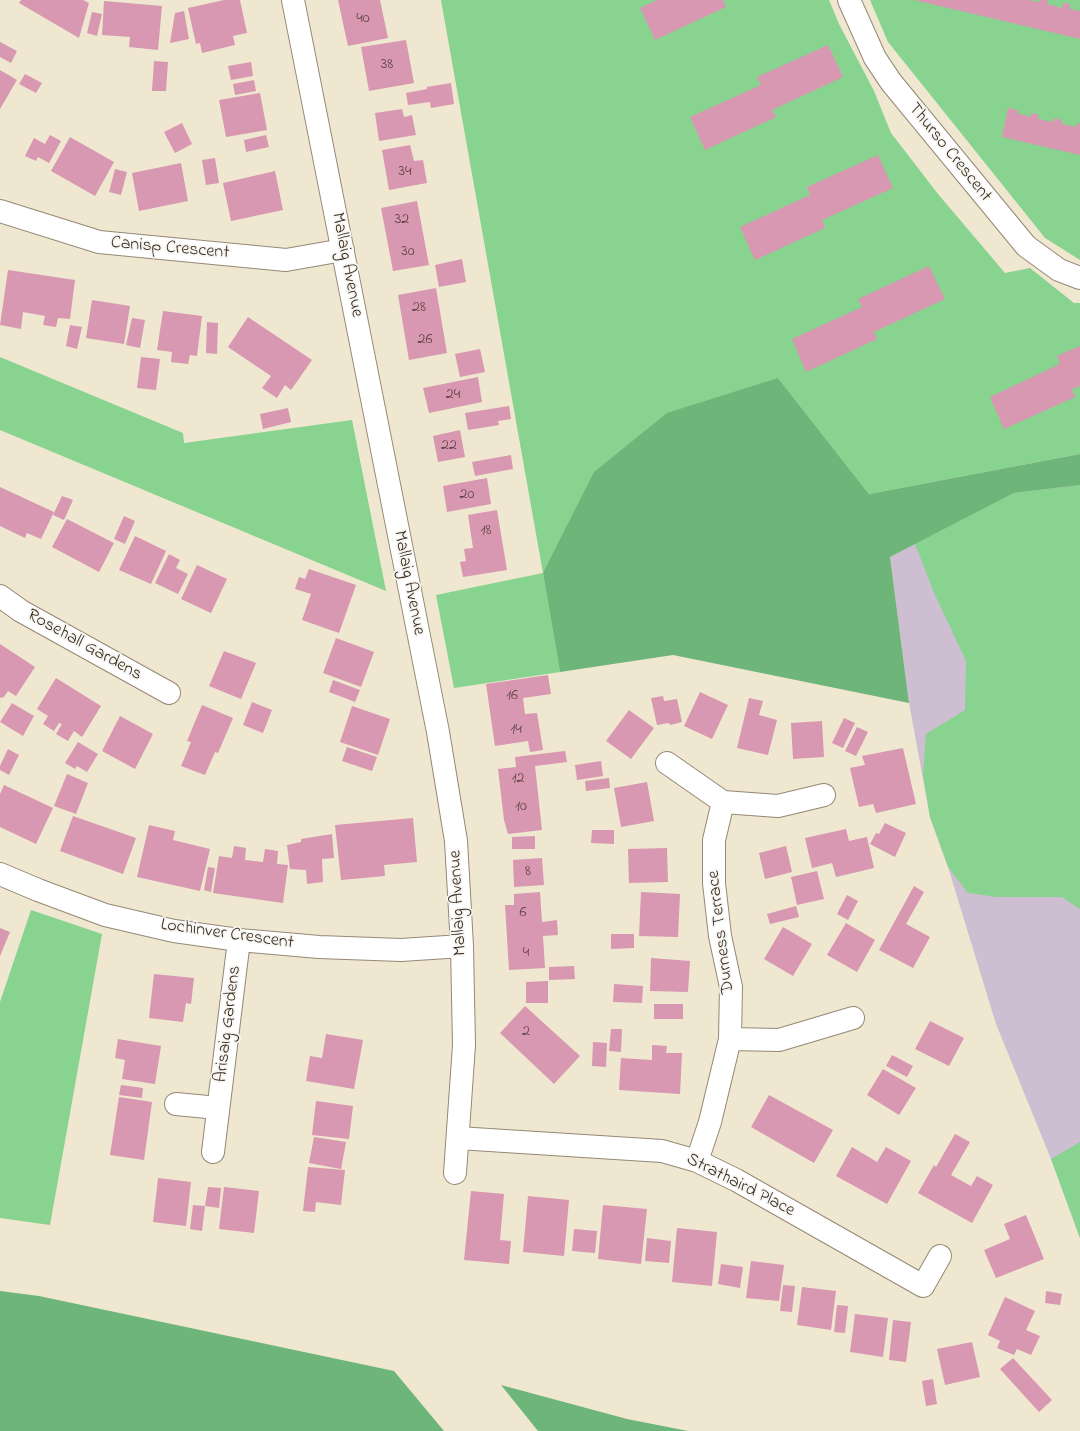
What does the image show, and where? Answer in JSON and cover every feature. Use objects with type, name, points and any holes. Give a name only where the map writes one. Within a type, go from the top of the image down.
[{"type":"street","name":"Mallaig Avenue","points":[[293,0],[438,732],[456,841],[462,946],[464,1045],[455,1173]]},
{"type":"street","name":"Thurso Crescent","points":[[849,0],[874,58],[891,82],[1026,246],[1059,270],[1080,278]]},
{"type":"street","name":"Canisp Crescent","points":[[0,211],[99,242],[286,260],[343,250]]},
{"type":"street","name":"Rosehall Gardens","points":[[0,596],[22,611],[169,693]]},
{"type":"street","points":[[667,763],[723,802],[778,806],[824,795]]},
{"type":"street","name":"Durness Terrace","points":[[697,1161],[710,1122],[730,1039],[731,987],[720,936],[714,883],[714,840],[723,802]]},
{"type":"street","name":"Lochinver Crescent","points":[[0,874],[38,890],[106,915],[174,931],[239,940],[319,947],[401,950],[462,946]]},
{"type":"street","name":"Arisaig Gardens","points":[[212,1152],[239,940]]},
{"type":"street","points":[[730,1039],[780,1040],[853,1018]]},
{"type":"street","name":"Arisaig Gardens","points":[[176,1104],[218,1108]]},
{"type":"street","name":"Strathaird Place","points":[[458,1138],[662,1151],[697,1161],[736,1180],[923,1286],[940,1256]]},
{"type":"shaded area","points":[[1080,485],[1080,1238],[1051,1159],[996,1024],[948,867],[930,817],[909,703],[890,557],[1014,493]]},
{"type":"green space","points":[[441,0],[829,0],[839,24],[874,91],[891,133],[938,194],[1005,273],[1030,268],[1074,303],[1080,303],[1080,454],[869,494],[778,378],[543,573]]},
{"type":"green space","points":[[870,0],[1080,0],[1080,260],[1045,238],[888,42]]},
{"type":"green space","points":[[0,357],[183,433],[184,443],[352,420],[386,591],[0,430]]},
{"type":"green space","points":[[778,378],[869,494],[1080,454],[1080,485],[1014,493],[890,557],[909,703],[673,655],[560,672],[543,573],[594,472],[667,413]]},
{"type":"green space","points":[[1080,485],[1080,909],[1062,897],[997,897],[968,893],[948,867],[930,817],[923,775],[926,734],[965,710],[966,661],[935,595],[915,544],[1014,493]]},
{"type":"green space","points":[[543,573],[560,672],[454,688],[436,595]]},
{"type":"green space","points":[[31,910],[102,934],[50,1225],[0,1218],[0,1002]]},
{"type":"green space","points":[[1080,1142],[1080,1238],[1051,1159]]},
{"type":"green space","points":[[0,1291],[39,1296],[394,1371],[444,1431],[0,1431]]},
{"type":"green space","points":[[501,1385],[627,1419],[688,1431],[538,1431]]},
{"type":"building","points":[[21,0],[83,0],[89,3],[79,38],[19,3]]},
{"type":"building","points":[[224,0],[240,0],[247,33],[233,36],[235,45],[202,53],[200,43],[196,44],[188,8]]},
{"type":"building","points":[[338,0],[380,0],[388,38],[348,46]]},
{"type":"building","points":[[657,0],[723,0],[726,7],[655,40],[640,8]]},
{"type":"building","points":[[914,0],[1029,0],[1039,2],[1040,0],[1048,0],[1047,4],[1062,8],[1063,3],[1070,4],[1070,9],[1080,11],[1080,39]]},
{"type":"building","points":[[104,1],[162,6],[158,50],[129,47],[130,37],[102,35]]},
{"type":"building","points":[[184,11],[189,39],[170,43],[175,13]]},
{"type":"building","points":[[92,12],[102,14],[97,36],[87,33]]},
{"type":"building","points":[[406,40],[414,83],[369,91],[361,47]]},
{"type":"building","points":[[0,42],[17,51],[11,63],[0,57]]},
{"type":"building","points":[[828,45],[843,77],[772,110],[776,117],[705,150],[690,117],[761,85],[757,77]]},
{"type":"building","points":[[154,61],[168,62],[166,91],[152,91]]},
{"type":"building","points":[[251,62],[253,76],[231,80],[228,66]]},
{"type":"building","points":[[0,70],[17,80],[0,109]]},
{"type":"building","points":[[25,74],[42,83],[36,93],[19,84]]},
{"type":"building","points":[[254,80],[256,91],[235,95],[233,84]]},
{"type":"building","points":[[451,83],[454,104],[431,108],[430,102],[408,105],[406,93],[427,89],[427,87]]},
{"type":"building","points":[[260,93],[267,130],[226,137],[219,100]]},
{"type":"building","points":[[1008,108],[1018,110],[1017,113],[1030,117],[1031,113],[1039,115],[1038,119],[1053,122],[1054,118],[1062,120],[1062,124],[1076,127],[1077,123],[1080,124],[1080,155],[1002,137]]},
{"type":"building","points":[[402,109],[404,117],[412,115],[416,135],[379,141],[375,113]]},
{"type":"building","points":[[182,123],[192,144],[175,153],[164,132]]},
{"type":"building","points":[[50,135],[61,141],[49,163],[38,157],[36,161],[25,156],[34,138],[45,144]]},
{"type":"building","points":[[266,135],[269,147],[246,152],[244,140]]},
{"type":"building","points":[[70,137],[114,162],[95,196],[51,171]]},
{"type":"building","points":[[410,145],[414,161],[423,160],[427,183],[389,190],[382,150]]},
{"type":"building","points":[[878,155],[893,188],[822,220],[825,228],[755,260],[740,227],[810,195],[807,187]]},
{"type":"building","points":[[215,158],[219,183],[206,185],[202,160]]},
{"type":"building","points":[[181,163],[188,201],[139,211],[132,173]]},
{"type":"building","points":[[115,169],[127,172],[121,195],[109,192]]},
{"type":"building","points":[[275,171],[283,210],[231,221],[223,183]]},
{"type":"building","points":[[417,201],[429,265],[393,271],[381,208]]},
{"type":"building","points":[[462,259],[466,282],[439,287],[435,265]]},
{"type":"building","points":[[929,266],[945,299],[874,332],[877,339],[806,372],[792,339],[862,307],[858,299]]},
{"type":"building","points":[[8,270],[75,280],[70,319],[58,318],[56,327],[43,325],[45,316],[23,312],[21,329],[0,325]]},
{"type":"building","points":[[436,288],[447,353],[409,360],[398,295]]},
{"type":"building","points":[[92,300],[130,306],[124,344],[86,338]]},
{"type":"building","points":[[163,311],[202,316],[197,356],[190,355],[188,364],[171,362],[172,352],[157,350]]},
{"type":"building","points":[[248,317],[312,360],[291,390],[285,385],[277,398],[262,388],[271,376],[228,347]]},
{"type":"building","points":[[132,318],[145,320],[140,348],[126,345]]},
{"type":"building","points":[[207,322],[218,323],[217,354],[206,353]]},
{"type":"building","points":[[70,325],[82,327],[77,349],[66,346]]},
{"type":"building","points":[[1080,346],[1080,386],[1072,389],[1075,397],[1004,429],[990,397],[1060,364],[1057,356]]},
{"type":"building","points":[[480,349],[485,372],[460,377],[455,354]]},
{"type":"building","points":[[141,357],[160,359],[156,390],[137,388]]},
{"type":"building","points":[[478,377],[482,402],[429,413],[423,388]]},
{"type":"building","points":[[509,406],[511,419],[498,421],[499,425],[468,430],[465,413]]},
{"type":"building","points":[[288,408],[291,422],[263,429],[260,414]]},
{"type":"building","points":[[460,430],[465,457],[438,462],[433,436]]},
{"type":"building","points":[[511,455],[513,469],[475,476],[472,462]]},
{"type":"building","points":[[487,478],[491,504],[447,512],[443,486]]},
{"type":"building","points":[[0,487],[54,512],[41,539],[27,533],[25,538],[0,526]]},
{"type":"building","points":[[62,496],[73,500],[64,520],[53,515]]},
{"type":"building","points":[[497,510],[507,570],[463,577],[460,562],[466,561],[464,549],[473,548],[468,515]]},
{"type":"building","points":[[124,516],[135,521],[125,544],[114,539]]},
{"type":"building","points":[[67,519],[114,543],[99,572],[52,547]]},
{"type":"building","points":[[135,536],[166,551],[151,584],[119,570]]},
{"type":"building","points":[[169,554],[180,560],[176,568],[188,574],[178,594],[155,583]]},
{"type":"building","points":[[197,565],[227,579],[211,613],[181,599]]},
{"type":"building","points":[[309,569],[356,585],[339,633],[302,620],[311,594],[295,589],[299,577],[305,579]]},
{"type":"building","points":[[336,638],[374,652],[361,687],[323,673]]},
{"type":"building","points":[[0,644],[35,667],[16,696],[8,691],[4,697],[0,698]]},
{"type":"building","points":[[224,651],[256,663],[241,699],[209,686]]},
{"type":"building","points":[[548,675],[551,694],[523,698],[525,714],[537,713],[543,750],[530,752],[528,741],[495,746],[486,684]]},
{"type":"building","points":[[56,678],[101,706],[82,737],[74,731],[68,741],[56,734],[62,724],[59,723],[54,731],[43,724],[48,716],[37,709]]},
{"type":"building","points":[[333,680],[360,690],[355,702],[329,692]]},
{"type":"building","points":[[700,692],[728,705],[712,739],[684,726]]},
{"type":"building","points":[[663,696],[664,701],[677,699],[682,722],[670,725],[669,723],[657,725],[651,698]]},
{"type":"building","points":[[749,698],[763,701],[759,715],[777,720],[768,755],[737,748]]},
{"type":"building","points":[[252,702],[272,710],[263,733],[243,725]]},
{"type":"building","points":[[12,703],[34,716],[23,736],[0,722]]},
{"type":"building","points":[[202,705],[233,718],[218,753],[215,752],[205,775],[181,766],[191,742],[187,741]]},
{"type":"building","points":[[352,706],[390,719],[378,755],[340,742]]},
{"type":"building","points":[[629,710],[654,728],[631,759],[606,741]]},
{"type":"building","points":[[120,716],[153,734],[135,769],[102,751]]},
{"type":"building","points":[[844,718],[855,723],[843,748],[832,743]]},
{"type":"building","points":[[822,721],[824,757],[793,759],[791,723]]},
{"type":"building","points":[[857,727],[868,732],[856,756],[845,751]]},
{"type":"building","points":[[78,742],[98,754],[87,772],[77,766],[75,769],[65,763]]},
{"type":"building","points":[[347,747],[377,757],[372,771],[342,761]]},
{"type":"building","points":[[903,748],[916,804],[876,813],[873,804],[859,807],[850,768],[865,765],[862,756]]},
{"type":"building","points":[[8,749],[19,755],[9,775],[0,770],[0,766]]},
{"type":"building","points":[[565,751],[567,762],[535,766],[542,830],[508,834],[504,820],[498,769],[516,767],[515,757]]},
{"type":"building","points":[[601,761],[603,776],[577,780],[575,765]]},
{"type":"building","points":[[67,774],[88,783],[76,814],[54,806]]},
{"type":"building","points":[[609,778],[610,788],[586,791],[585,781]]},
{"type":"building","points":[[647,782],[654,821],[621,827],[614,788]]},
{"type":"building","points":[[4,785],[53,808],[36,844],[0,827],[0,794]]},
{"type":"building","points":[[73,816],[136,838],[123,874],[60,851]]},
{"type":"building","points":[[413,818],[417,862],[384,865],[385,876],[341,880],[335,825]]},
{"type":"building","points":[[885,823],[906,833],[895,857],[870,844],[876,833],[879,834]]},
{"type":"building","points":[[149,825],[175,831],[173,840],[210,849],[200,891],[137,877]]},
{"type":"building","points":[[846,829],[849,841],[867,837],[874,868],[836,877],[832,863],[812,868],[805,838]]},
{"type":"building","points":[[592,830],[614,830],[614,844],[591,843]]},
{"type":"building","points":[[332,834],[334,858],[322,859],[323,882],[307,884],[306,870],[290,869],[287,845],[301,842],[301,839]]},
{"type":"building","points":[[535,836],[535,849],[512,849],[512,837]]},
{"type":"building","points":[[234,846],[246,848],[245,860],[263,862],[265,849],[278,851],[277,864],[288,865],[283,903],[213,893],[219,856],[232,858]]},
{"type":"building","points":[[786,846],[792,872],[765,879],[759,853]]},
{"type":"building","points":[[667,848],[668,882],[629,883],[628,849]]},
{"type":"building","points":[[542,858],[544,885],[514,887],[513,860]]},
{"type":"building","points":[[208,867],[215,868],[211,892],[204,890]]},
{"type":"building","points":[[817,871],[824,899],[797,905],[791,877]]},
{"type":"building","points":[[914,886],[924,892],[906,924],[930,937],[913,968],[879,950]]},
{"type":"building","points":[[540,892],[542,922],[557,920],[558,935],[543,936],[545,968],[509,970],[505,905],[514,905],[514,894]]},
{"type":"building","points":[[641,892],[680,894],[678,937],[639,936]]},
{"type":"building","points":[[847,895],[858,901],[848,920],[837,914]]},
{"type":"building","points":[[796,906],[799,917],[770,924],[767,914]]},
{"type":"building","points":[[846,923],[875,940],[857,972],[827,955]]},
{"type":"building","points":[[783,927],[812,944],[793,976],[764,959]]},
{"type":"building","points":[[0,928],[10,932],[0,956]]},
{"type":"building","points":[[611,934],[634,934],[634,948],[611,949]]},
{"type":"building","points":[[651,958],[690,961],[688,992],[650,991]]},
{"type":"building","points":[[574,966],[575,979],[549,980],[549,967]]},
{"type":"building","points":[[154,974],[194,978],[191,1004],[186,1003],[183,1022],[149,1018]]},
{"type":"building","points":[[548,981],[548,1003],[526,1003],[526,982]]},
{"type":"building","points":[[614,984],[643,986],[642,1003],[613,1002]]},
{"type":"building","points":[[654,1004],[683,1004],[683,1019],[654,1019]]},
{"type":"building","points":[[525,1006],[580,1056],[554,1084],[500,1033]]},
{"type":"building","points":[[930,1021],[964,1038],[949,1066],[915,1049]]},
{"type":"building","points":[[611,1029],[622,1029],[621,1052],[609,1051]]},
{"type":"building","points":[[326,1034],[363,1040],[354,1089],[306,1081],[310,1056],[322,1058]]},
{"type":"building","points":[[118,1039],[161,1046],[155,1084],[122,1079],[125,1060],[115,1058]]},
{"type":"building","points":[[593,1042],[607,1043],[606,1067],[592,1066]]},
{"type":"building","points":[[652,1045],[667,1046],[666,1053],[682,1053],[680,1094],[619,1090],[621,1058],[652,1060]]},
{"type":"building","points":[[892,1055],[913,1066],[907,1077],[886,1066]]},
{"type":"building","points":[[883,1069],[916,1088],[899,1115],[867,1095]]},
{"type":"building","points":[[121,1085],[143,1088],[142,1098],[119,1095]]},
{"type":"building","points":[[769,1095],[833,1130],[814,1163],[751,1127]]},
{"type":"building","points":[[119,1097],[152,1102],[144,1160],[110,1155]]},
{"type":"building","points":[[316,1101],[353,1106],[349,1139],[312,1135]]},
{"type":"building","points":[[955,1134],[970,1142],[951,1175],[971,1186],[977,1176],[993,1185],[972,1223],[918,1193],[934,1165],[936,1167]]},
{"type":"building","points":[[314,1137],[346,1142],[341,1169],[309,1163]]},
{"type":"building","points":[[852,1147],[877,1162],[886,1147],[911,1161],[887,1204],[836,1176]]},
{"type":"building","points":[[308,1167],[345,1170],[341,1205],[316,1202],[315,1212],[303,1211]]},
{"type":"building","points":[[158,1178],[191,1182],[186,1226],[153,1222]]},
{"type":"building","points":[[208,1187],[221,1188],[219,1208],[205,1206]]},
{"type":"building","points":[[224,1187],[259,1191],[254,1233],[219,1229]]},
{"type":"building","points":[[471,1191],[504,1194],[500,1240],[511,1241],[509,1264],[464,1260]]},
{"type":"building","points":[[528,1196],[569,1200],[564,1256],[523,1252]]},
{"type":"building","points":[[193,1205],[205,1206],[202,1231],[190,1229]]},
{"type":"building","points":[[603,1205],[647,1209],[641,1264],[598,1259]]},
{"type":"building","points":[[1026,1215],[1044,1259],[996,1278],[984,1250],[1010,1239],[1004,1224]]},
{"type":"building","points":[[677,1228],[717,1232],[712,1286],[672,1282]]},
{"type":"building","points":[[574,1229],[597,1231],[595,1253],[572,1251]]},
{"type":"building","points":[[647,1238],[671,1241],[669,1263],[645,1261]]},
{"type":"building","points":[[751,1261],[784,1265],[779,1301],[746,1298]]},
{"type":"building","points":[[721,1264],[743,1267],[740,1288],[718,1284]]},
{"type":"building","points":[[783,1285],[795,1286],[792,1312],[780,1311]]},
{"type":"building","points":[[802,1287],[836,1291],[831,1330],[797,1325]]},
{"type":"building","points":[[1046,1291],[1062,1294],[1060,1305],[1045,1303]]},
{"type":"building","points":[[1005,1297],[1035,1311],[1026,1330],[1040,1336],[1031,1355],[1017,1349],[1014,1355],[997,1348],[1000,1341],[988,1335]]},
{"type":"building","points":[[837,1305],[848,1306],[845,1333],[834,1332]]},
{"type":"building","points":[[855,1314],[888,1318],[883,1357],[850,1352]]},
{"type":"building","points":[[893,1320],[911,1322],[906,1362],[889,1360]]},
{"type":"building","points":[[972,1342],[980,1377],[945,1385],[937,1349]]},
{"type":"building","points":[[1013,1358],[1052,1400],[1039,1412],[1000,1369]]},
{"type":"building","points":[[933,1379],[937,1404],[926,1406],[922,1381]]}]
